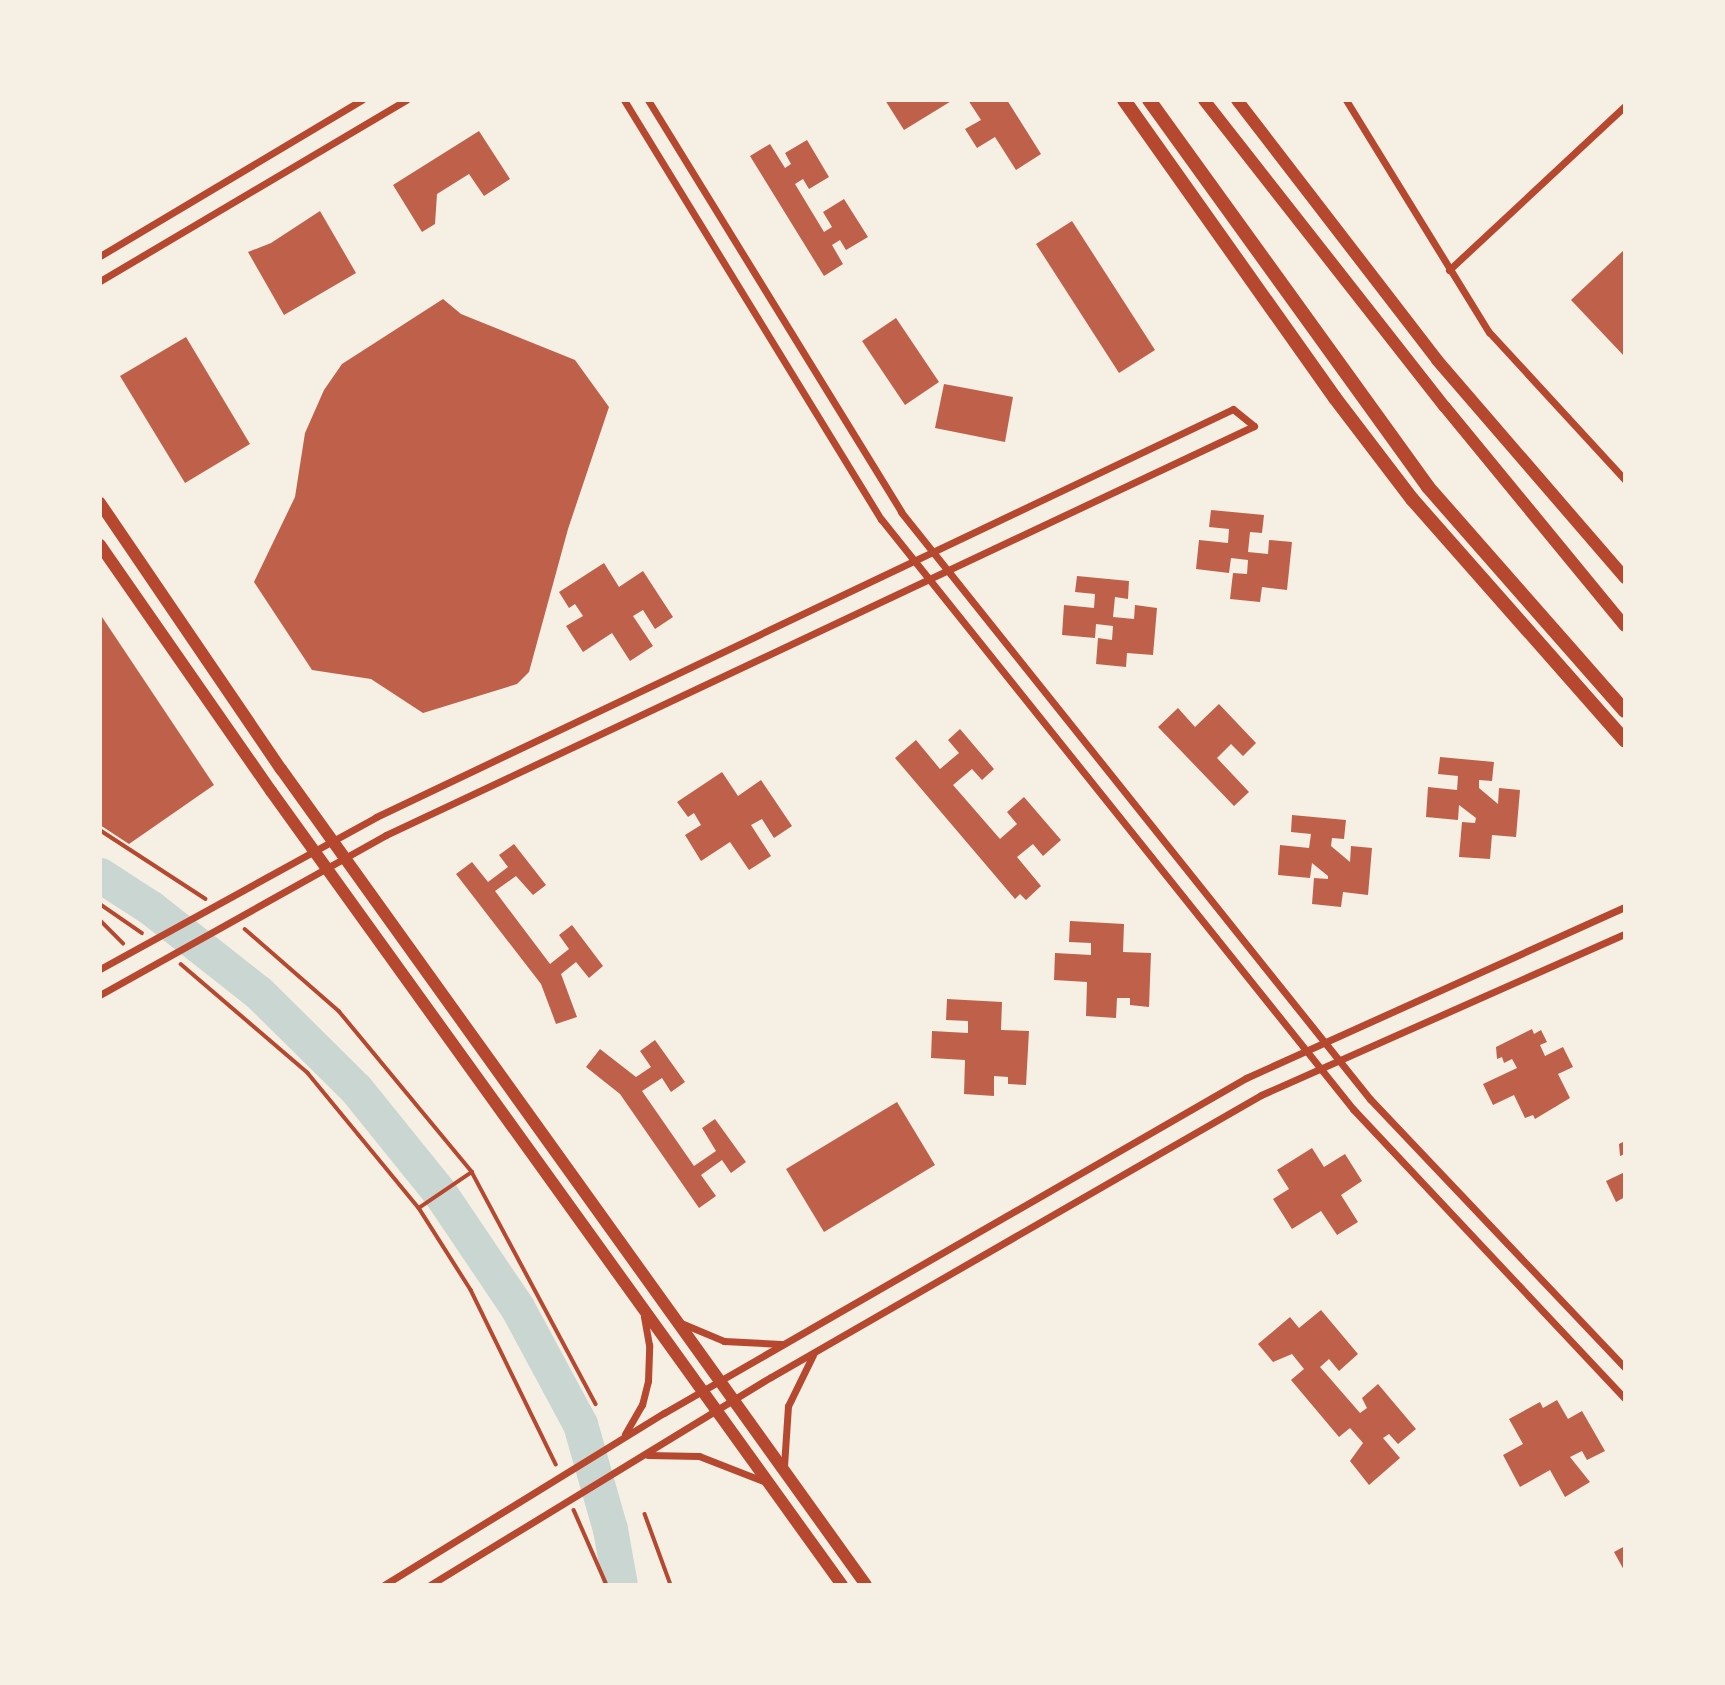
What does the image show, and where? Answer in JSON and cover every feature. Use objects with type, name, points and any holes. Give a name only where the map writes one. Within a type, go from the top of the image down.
[{"type":"main road","points":[[1124,100],[1335,398],[1412,499],[1625,741]]},
{"type":"main road","points":[[1149,100],[1428,487],[1625,711]]},
{"type":"street","points":[[100,256],[362,100]]},
{"type":"street","points":[[100,281],[406,100]]},
{"type":"street","points":[[624,100],[881,519],[1321,1069],[1625,1399]]},
{"type":"street","points":[[648,100],[901,512],[1340,1061],[1625,1368]]},
{"type":"street","points":[[1204,100],[1461,428],[1625,626]]},
{"type":"street","points":[[1237,100],[1437,360],[1625,578]]},
{"type":"street","points":[[1346,100],[1489,332],[1625,480]]},
{"type":"street","points":[[1449,270],[1625,106]]},
{"type":"street","points":[[100,969],[332,840],[1233,409],[1254,426],[344,858],[100,995]]},
{"type":"street","points":[[100,503],[344,858],[866,1585]]},
{"type":"street","points":[[100,545],[313,850],[842,1585]]},
{"type":"street","points":[[384,1585],[622,1438],[1245,1078],[1625,907]]},
{"type":"street","points":[[430,1585],[732,1401],[1261,1096],[1625,934]]},
{"type":"street","points":[[622,1438],[638,1415],[648,1381],[649,1345],[641,1309]]},
{"type":"street","points":[[667,1311],[685,1325],[717,1339],[785,1343]]},
{"type":"street","points":[[788,1478],[783,1441],[789,1406],[801,1373],[819,1350]]},
{"type":"street","points":[[634,1461],[660,1453],[692,1455],[735,1467],[767,1484]]},
{"type":"path","points":[[100,830],[188,886]]},
{"type":"path","points":[[100,904],[149,941]]},
{"type":"path","points":[[100,920],[131,951]]},
{"type":"path","points":[[260,940],[339,1011],[472,1172],[596,1404]]},
{"type":"path","points":[[170,957],[308,1073],[418,1208],[471,1290],[559,1473]]},
{"type":"path","points":[[418,1208],[472,1172]]},
{"type":"path","points":[[569,1498],[607,1585]]},
{"type":"path","points":[[645,1514],[671,1585]]},
{"type":"building","points":[[885,100],[953,100],[904,130]]},
{"type":"building","points":[[968,100],[1007,100],[1041,154],[1016,170],[995,137],[977,148],[965,129],[981,120]]},
{"type":"building","points":[[479,131],[510,179],[484,196],[469,174],[437,194],[435,224],[422,232],[393,185]]},
{"type":"building","points":[[807,140],[829,177],[809,189],[803,179],[795,184],[824,232],[832,227],[823,212],[844,199],[868,237],[846,250],[840,240],[832,245],[843,264],[824,276],[750,156],[770,144],[785,168],[791,164],[785,153]]},
{"type":"building","points":[[320,211],[356,273],[284,315],[248,252],[271,243]]},
{"type":"building","points":[[1072,221],[1155,350],[1119,373],[1036,244]]},
{"type":"building","points":[[1625,249],[1625,357],[1571,300]]},
{"type":"building","points":[[443,299],[461,314],[575,360],[609,407],[568,529],[529,672],[517,684],[423,713],[371,679],[312,670],[254,582],[295,497],[305,433],[324,390],[342,364]]},
{"type":"building","points":[[896,318],[939,382],[905,405],[862,341]]},
{"type":"building","points":[[186,337],[250,444],[185,483],[120,376]]},
{"type":"building","points":[[944,384],[1013,397],[1005,442],[935,428]]},
{"type":"building","points":[[1211,510],[1264,515],[1262,533],[1250,532],[1248,552],[1268,554],[1269,540],[1292,542],[1287,590],[1262,587],[1260,602],[1230,599],[1233,573],[1247,574],[1248,560],[1231,558],[1229,573],[1196,569],[1199,540],[1228,543],[1229,529],[1209,527]]},
{"type":"building","points":[[604,563],[619,587],[643,571],[673,617],[655,629],[643,610],[633,616],[653,646],[630,661],[612,633],[583,652],[566,626],[583,616],[575,604],[569,608],[559,592]]},
{"type":"building","points":[[1077,576],[1129,581],[1128,599],[1115,597],[1113,617],[1134,619],[1135,605],[1157,608],[1153,655],[1127,653],[1126,667],[1096,664],[1098,638],[1112,640],[1113,626],[1096,624],[1095,638],[1062,635],[1064,605],[1094,608],[1095,594],[1075,592]]},
{"type":"building","points":[[100,614],[214,785],[129,844],[100,825]]},
{"type":"building","points":[[1219,704],[1256,743],[1243,756],[1231,744],[1217,758],[1249,792],[1234,806],[1158,727],[1178,708],[1195,727]]},
{"type":"building","points":[[960,729],[994,769],[982,780],[972,769],[953,785],[1000,839],[1017,824],[1007,812],[1024,797],[1061,840],[1043,856],[1033,844],[1017,857],[1041,886],[1026,900],[1020,894],[1015,899],[895,758],[916,740],[940,769],[959,753],[948,740]]},
{"type":"building","points":[[1440,757],[1494,762],[1492,781],[1479,780],[1479,788],[1498,804],[1499,788],[1520,790],[1516,837],[1492,835],[1490,859],[1459,857],[1462,822],[1475,823],[1476,818],[1459,805],[1458,820],[1426,817],[1428,787],[1457,790],[1458,776],[1438,774]]},
{"type":"building","points":[[722,772],[738,796],[761,780],[792,826],[774,838],[762,819],[751,825],[771,856],[749,870],[730,842],[701,861],[685,835],[701,825],[694,813],[688,817],[677,802]]},
{"type":"building","points":[[1292,815],[1346,820],[1344,839],[1332,838],[1331,846],[1350,862],[1351,846],[1372,848],[1368,895],[1343,892],[1341,907],[1312,904],[1314,878],[1328,879],[1328,876],[1312,863],[1310,878],[1278,875],[1280,845],[1309,848],[1311,834],[1291,832]]},
{"type":"building","points":[[514,844],[546,885],[533,895],[516,876],[495,891],[550,964],[569,949],[559,935],[572,925],[603,966],[589,978],[576,962],[561,974],[577,1017],[556,1024],[541,984],[456,874],[472,862],[488,882],[508,867],[499,855]]},
{"type":"building","points":[[1070,921],[1124,924],[1123,952],[1151,953],[1149,1007],[1130,1005],[1130,998],[1117,998],[1116,1018],[1086,1016],[1087,982],[1054,980],[1055,953],[1091,955],[1091,943],[1069,942]]},
{"type":"building","points":[[947,999],[1002,1002],[1001,1030],[1029,1031],[1026,1085],[1008,1084],[1008,1077],[994,1076],[994,1096],[964,1094],[965,1060],[931,1058],[932,1031],[968,1033],[968,1021],[946,1020]]},
{"type":"building","points":[[1532,1029],[1534,1034],[1541,1030],[1547,1042],[1540,1045],[1545,1056],[1563,1047],[1573,1067],[1558,1074],[1570,1098],[1535,1119],[1533,1115],[1525,1118],[1514,1095],[1493,1105],[1483,1084],[1517,1068],[1512,1059],[1504,1063],[1502,1057],[1497,1059],[1496,1047]]},
{"type":"building","points":[[655,1040],[685,1082],[671,1092],[662,1078],[642,1091],[694,1166],[716,1151],[702,1128],[715,1119],[746,1162],[731,1173],[722,1160],[701,1175],[716,1196],[699,1208],[620,1094],[586,1067],[600,1049],[636,1077],[651,1067],[640,1051]]},
{"type":"building","points":[[897,1102],[935,1165],[824,1232],[786,1169]]},
{"type":"building","points":[[1625,1141],[1625,1154],[1620,1156],[1619,1144]]},
{"type":"building","points":[[1312,1148],[1324,1167],[1345,1154],[1362,1181],[1341,1195],[1358,1222],[1337,1235],[1321,1211],[1292,1229],[1273,1199],[1289,1189],[1277,1170]]},
{"type":"building","points":[[1625,1172],[1625,1197],[1616,1202],[1606,1181]]},
{"type":"building","points":[[1321,1310],[1358,1354],[1339,1371],[1329,1359],[1320,1367],[1360,1413],[1367,1408],[1362,1398],[1378,1384],[1416,1429],[1398,1444],[1389,1434],[1383,1438],[1400,1458],[1369,1485],[1350,1461],[1363,1443],[1350,1428],[1339,1437],[1291,1380],[1304,1369],[1292,1354],[1273,1362],[1258,1344],[1290,1317],[1299,1328]]},
{"type":"building","points":[[1557,1400],[1568,1419],[1582,1411],[1605,1451],[1587,1460],[1582,1451],[1570,1457],[1590,1482],[1565,1497],[1550,1470],[1520,1487],[1503,1455],[1523,1444],[1509,1419],[1540,1402],[1543,1408]]},
{"type":"building","points":[[1625,1546],[1625,1572],[1614,1552]]},
{"type":"waterway","points":[[100,875],[151,908],[259,993],[356,1089],[440,1193],[517,1307],[580,1424],[610,1529],[620,1585]]}]
